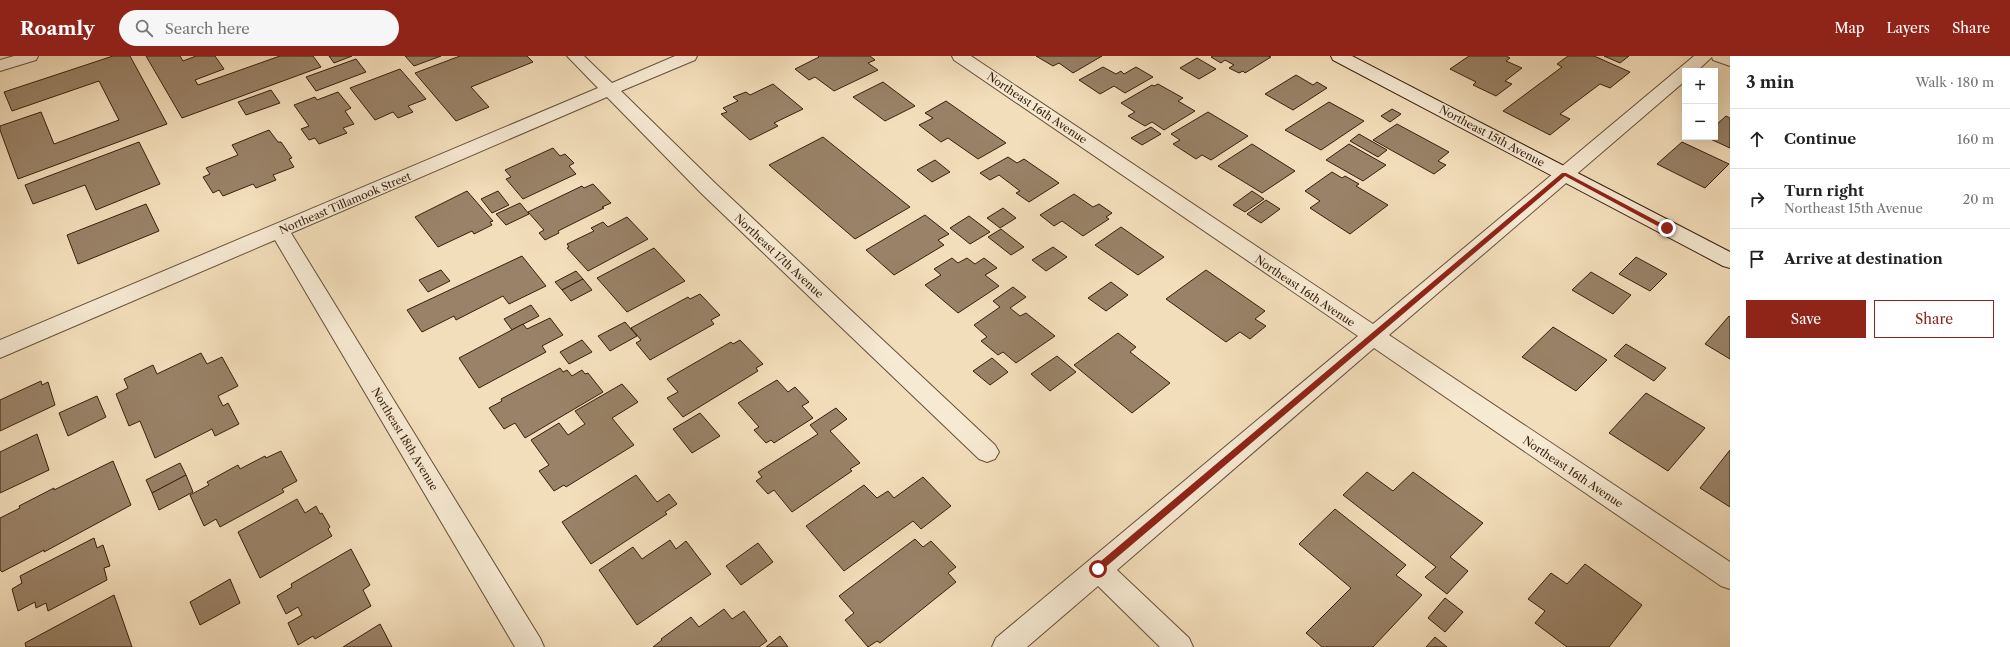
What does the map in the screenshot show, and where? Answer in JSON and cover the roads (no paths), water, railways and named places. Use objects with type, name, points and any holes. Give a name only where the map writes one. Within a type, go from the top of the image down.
[{"type":"street","points":[[0,66],[30,56]]},
{"type":"street","name":"Northeast 17th Avenue","points":[[575,56],[611,90],[709,189],[987,452]]},
{"type":"street","name":"Northeast Tillamook Street","points":[[0,349],[690,56]]},
{"type":"street","name":"Northeast 16th Avenue","points":[[960,56],[1373,337],[1730,577]]},
{"type":"street","name":"Northeast 15th Avenue","points":[[1340,56],[1730,261]]},
{"type":"street","points":[[1690,68],[1704,56]]},
{"type":"street","points":[[1719,56],[1730,61]]},
{"type":"street","points":[[1006,647],[1682,75]]},
{"type":"street","name":"Northeast 18th Avenue","points":[[280,231],[530,647]]},
{"type":"street","points":[[1098,569],[1179,647]]}]
